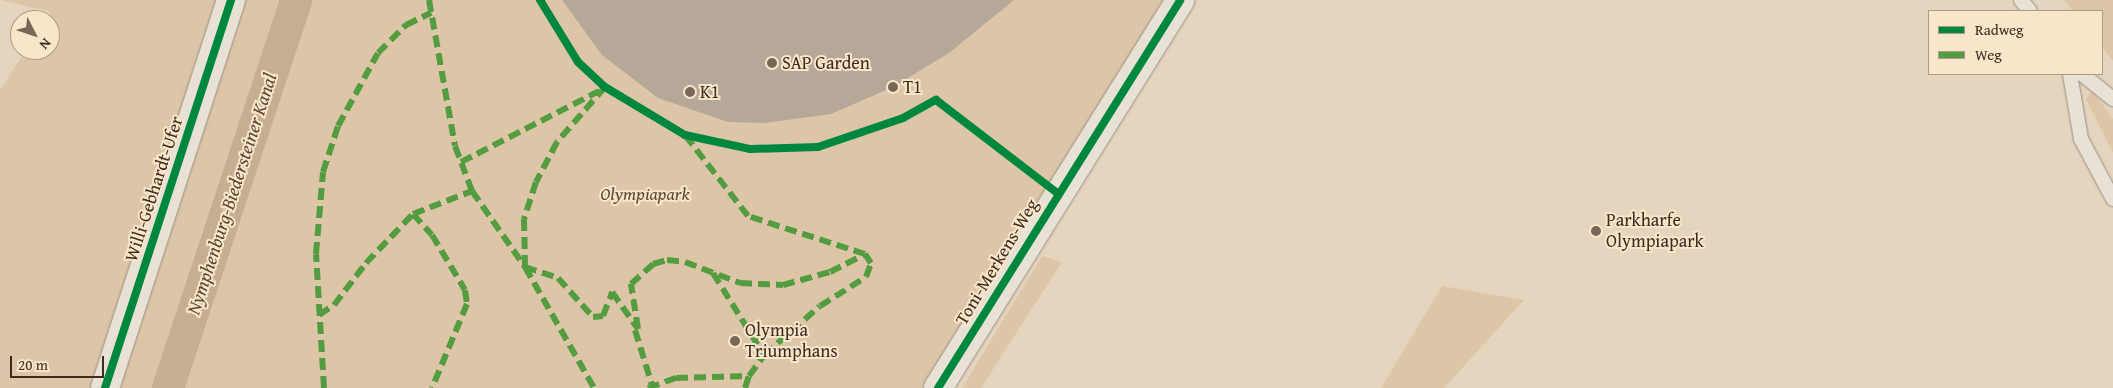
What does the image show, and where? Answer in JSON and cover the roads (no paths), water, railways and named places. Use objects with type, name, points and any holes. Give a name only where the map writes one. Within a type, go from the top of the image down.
[{"type":"street","name":"Willi-Gebhardt-Ufer","points":[[105,388],[231,0]]},
{"type":"street","name":"Toni-Merkens-Weg","points":[[938,388],[1180,0]]},
{"type":"lane","points":[[2021,0],[2029,10]]},
{"type":"lane","points":[[2070,75],[2081,139],[2113,199]]},
{"type":"lane","points":[[2083,75],[2113,99]]},
{"type":"waterway","name":"Nymphenburg-Biedersteiner Kanal","points":[[168,388],[296,0]]},
{"type":"place","name":"SAP Garden","points":[[772,63]]},
{"type":"place","name":"T1","points":[[893,87]]},
{"type":"place","name":"K1","points":[[690,92]]},
{"type":"place","name":"Parkharfe Olympiapark","points":[[1596,231]]},
{"type":"place","name":"Olympia Triumphans","points":[[735,341]]},
{"type":"park label","name":"Olympiapark","points":[[645,194]]}]
